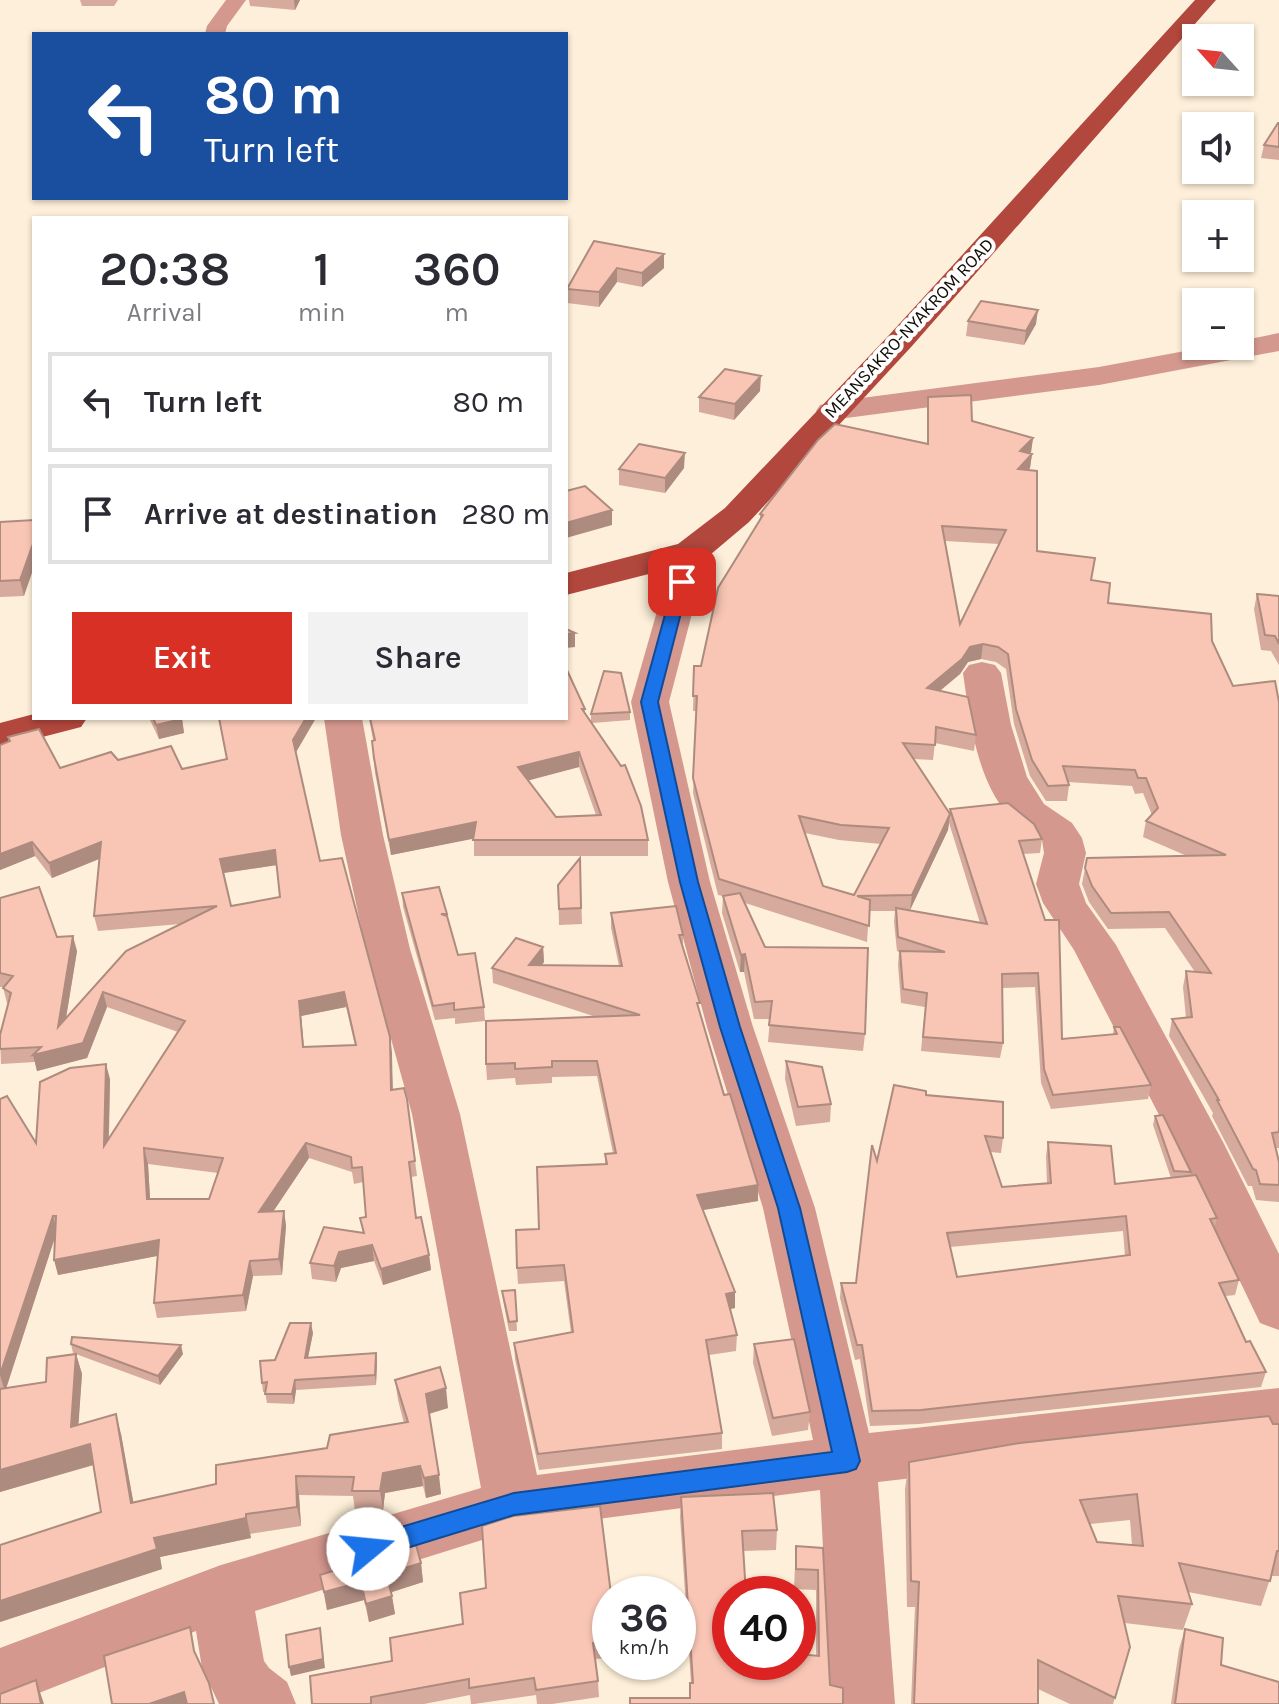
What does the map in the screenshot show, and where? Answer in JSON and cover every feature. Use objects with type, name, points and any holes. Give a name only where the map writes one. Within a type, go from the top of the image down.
[{"type":"main road","name":"MEANSAKRO-NYAKROM ROAD","points":[[568,583],[691,552],[737,515],[831,411],[901,340],[1206,0]]},
{"type":"main road","points":[[0,736],[60,720]]},
{"type":"street","points":[[216,32],[236,0]]},
{"type":"street","points":[[831,411],[1099,376],[1279,342]]},
{"type":"street","points":[[691,552],[650,702],[689,882],[730,1027],[789,1208],[847,1461],[863,1704]]},
{"type":"street","points":[[982,673],[988,714],[1006,772],[1026,810],[1055,829],[1064,844],[1064,858],[1057,878],[1073,920],[1094,945],[1198,1142],[1279,1308]]},
{"type":"street","points":[[343,720],[362,835],[385,935],[436,1114],[514,1504]]},
{"type":"street","points":[[0,1678],[221,1593],[514,1504],[847,1461],[1279,1412]]},
{"type":"street","points":[[221,1593],[234,1668],[246,1690],[264,1704]]},
{"type":"building","points":[[1278,123],[1279,147],[1264,145]]},
{"type":"building","points":[[594,241],[664,254],[642,273],[617,268],[599,292],[568,287]]},
{"type":"building","points":[[981,301],[1038,310],[1026,331],[968,321]]},
{"type":"building","points":[[725,369],[761,376],[735,404],[699,397]]},
{"type":"building","points":[[971,395],[972,421],[1033,438],[1020,451],[1032,454],[1018,469],[1037,471],[1037,551],[1095,558],[1091,580],[1110,583],[1108,603],[1211,614],[1212,641],[1233,686],[1275,681],[1279,702],[1279,1132],[1272,1133],[1279,1162],[1279,1185],[1260,1184],[1256,1170],[1219,1100],[1172,1019],[1192,1017],[1186,971],[1211,973],[1169,912],[1111,913],[1092,886],[1085,868],[1087,858],[1226,855],[1146,821],[1158,808],[1146,778],[1138,778],[1135,770],[1063,766],[1069,785],[1048,786],[1032,760],[1016,709],[1008,654],[998,647],[983,644],[970,647],[962,659],[927,688],[968,697],[976,735],[936,727],[935,745],[903,743],[950,814],[912,895],[857,896],[870,900],[869,926],[719,879],[693,778],[697,696],[693,696],[694,666],[701,666],[718,588],[763,515],[760,514],[818,440],[835,424],[928,444],[928,397]],"holes":[[[942,526],[1006,530],[960,624]],[[799,816],[841,825],[889,828],[854,895],[823,886]]]},
{"type":"building","points":[[639,444],[685,453],[665,478],[619,469]]},
{"type":"building","points":[[585,486],[612,510],[568,522],[568,490]]},
{"type":"building","points":[[32,520],[32,547],[20,580],[0,581],[0,522]]},
{"type":"building","points":[[1257,594],[1279,596],[1279,644],[1275,636],[1265,635]]},
{"type":"building","points":[[604,671],[621,673],[630,712],[591,714]]},
{"type":"building","points":[[568,672],[585,709],[582,709],[621,766],[625,765],[641,806],[648,840],[473,840],[476,822],[389,840],[374,758],[372,741],[375,740],[370,720],[568,720]],"holes":[[[579,752],[601,815],[556,817],[518,767]]]},
{"type":"building","points":[[154,720],[178,720],[156,725]]},
{"type":"building","points":[[219,720],[305,720],[293,740],[320,861],[342,858],[390,1037],[391,1090],[404,1088],[407,1099],[415,1161],[409,1162],[416,1218],[421,1217],[429,1255],[381,1269],[372,1245],[339,1252],[334,1266],[310,1263],[324,1227],[364,1233],[360,1218],[366,1217],[362,1167],[352,1168],[351,1157],[306,1143],[259,1212],[284,1211],[279,1259],[250,1261],[243,1295],[154,1303],[159,1240],[54,1260],[56,1216],[53,1216],[0,1375],[0,1099],[7,1096],[36,1143],[40,1082],[70,1068],[106,1064],[104,1146],[185,1021],[103,992],[83,1043],[33,1055],[41,1047],[0,1049],[0,1035],[11,993],[3,988],[13,976],[0,973],[0,898],[39,887],[57,937],[73,936],[58,1027],[126,951],[217,906],[94,916],[101,842],[49,863],[32,842],[0,854],[0,745],[10,741],[8,737],[39,729],[60,768],[111,752],[118,760],[171,746],[182,769],[227,759]],"holes":[[[275,850],[280,897],[231,906],[220,859]],[[344,992],[356,1045],[303,1047],[299,1001]],[[144,1148],[223,1158],[209,1199],[147,1199]]]},
{"type":"building","points":[[1008,803],[1034,824],[1042,839],[1019,841],[1045,920],[1059,920],[1062,1039],[1117,1034],[1114,1027],[1120,1027],[1151,1085],[1053,1095],[1044,1069],[1038,973],[1002,974],[1003,1043],[923,1037],[927,993],[903,989],[900,951],[945,952],[898,937],[896,908],[987,924],[950,809]]},
{"type":"building","points":[[580,858],[581,908],[559,909],[558,885]]},
{"type":"building","points":[[439,887],[447,914],[441,914],[447,916],[458,955],[475,953],[484,1007],[454,1010],[454,1003],[433,1006],[402,893]]},
{"type":"building","points":[[740,893],[765,947],[868,948],[865,1034],[769,1025],[772,1001],[755,1002],[745,954],[741,955],[723,896]]},
{"type":"building","points":[[676,906],[683,935],[679,935],[724,1095],[730,1094],[758,1185],[697,1195],[735,1292],[726,1294],[737,1335],[706,1340],[722,1433],[538,1454],[514,1343],[573,1332],[564,1265],[517,1268],[516,1230],[539,1229],[537,1167],[607,1164],[605,1154],[616,1153],[597,1061],[552,1061],[552,1067],[515,1069],[515,1063],[486,1064],[486,1021],[640,1015],[492,968],[516,938],[543,947],[529,965],[622,966],[611,913]]},
{"type":"building","points":[[786,1061],[822,1067],[831,1104],[798,1107]]},
{"type":"building","points":[[894,1085],[926,1091],[926,1095],[1003,1102],[1003,1138],[985,1136],[1002,1187],[1051,1183],[1048,1142],[1111,1146],[1115,1184],[1196,1175],[1217,1218],[1210,1219],[1239,1280],[1219,1283],[1246,1342],[1250,1341],[1266,1372],[921,1410],[872,1411],[862,1345],[857,1345],[841,1283],[856,1283],[872,1145],[877,1161]],"holes":[[[1126,1216],[1130,1255],[957,1277],[947,1233]]]},
{"type":"building","points":[[1163,1115],[1191,1172],[1174,1171],[1155,1116]]},
{"type":"building","points":[[515,1290],[517,1321],[509,1322],[502,1291]]},
{"type":"building","points":[[290,1323],[311,1323],[305,1358],[376,1353],[375,1375],[295,1380],[292,1394],[265,1394],[267,1382],[262,1383],[260,1361],[275,1360]]},
{"type":"building","points":[[72,1337],[181,1345],[158,1376],[71,1344]]},
{"type":"building","points":[[794,1339],[810,1412],[773,1418],[754,1344]]},
{"type":"building","points":[[76,1354],[71,1427],[116,1414],[131,1503],[216,1484],[216,1465],[327,1448],[330,1435],[408,1422],[395,1380],[440,1367],[446,1388],[426,1394],[439,1475],[424,1478],[420,1466],[383,1473],[380,1491],[352,1491],[354,1477],[296,1476],[297,1507],[246,1514],[246,1518],[154,1538],[157,1549],[0,1601],[0,1545],[101,1512],[90,1444],[0,1470],[0,1389],[46,1382],[47,1358]]},
{"type":"building","points":[[1269,1416],[1273,1424],[1279,1424],[1279,1551],[1270,1581],[1179,1563],[1192,1604],[1118,1596],[1130,1647],[1115,1698],[1038,1660],[1038,1704],[914,1704],[919,1582],[911,1581],[909,1462],[1020,1443]],"holes":[[[1137,1494],[1143,1546],[1097,1542],[1080,1500]]]},
{"type":"building","points":[[773,1493],[777,1530],[742,1531],[745,1576],[712,1576],[712,1680],[816,1680],[816,1656],[819,1656],[818,1570],[796,1569],[796,1546],[823,1548],[830,1685],[843,1688],[843,1704],[630,1704],[630,1698],[690,1698],[690,1683],[696,1680],[696,1576],[686,1576],[681,1497]]},
{"type":"building","points":[[600,1506],[609,1576],[592,1576],[592,1680],[598,1681],[536,1690],[534,1678],[469,1688],[469,1679],[371,1697],[371,1704],[312,1704],[310,1676],[392,1661],[390,1638],[463,1624],[460,1593],[486,1588],[482,1526],[513,1516]]},
{"type":"building","points":[[416,1545],[421,1563],[386,1574],[392,1596],[366,1604],[361,1582],[324,1592],[320,1575]]},
{"type":"building","points":[[190,1627],[194,1651],[209,1683],[214,1704],[187,1704],[184,1692],[149,1704],[112,1704],[104,1656]]},
{"type":"building","points":[[320,1628],[323,1659],[289,1667],[286,1635]]},
{"type":"building","points":[[1185,1629],[1223,1638],[1221,1665],[1279,1682],[1279,1704],[1175,1704]]},
{"type":"building","points":[[36,1680],[41,1704],[0,1704],[0,1694]]},
{"type":"route","points":[[368,1549],[514,1504],[847,1461],[789,1208],[730,1027],[689,882],[650,702],[682,582]]}]
